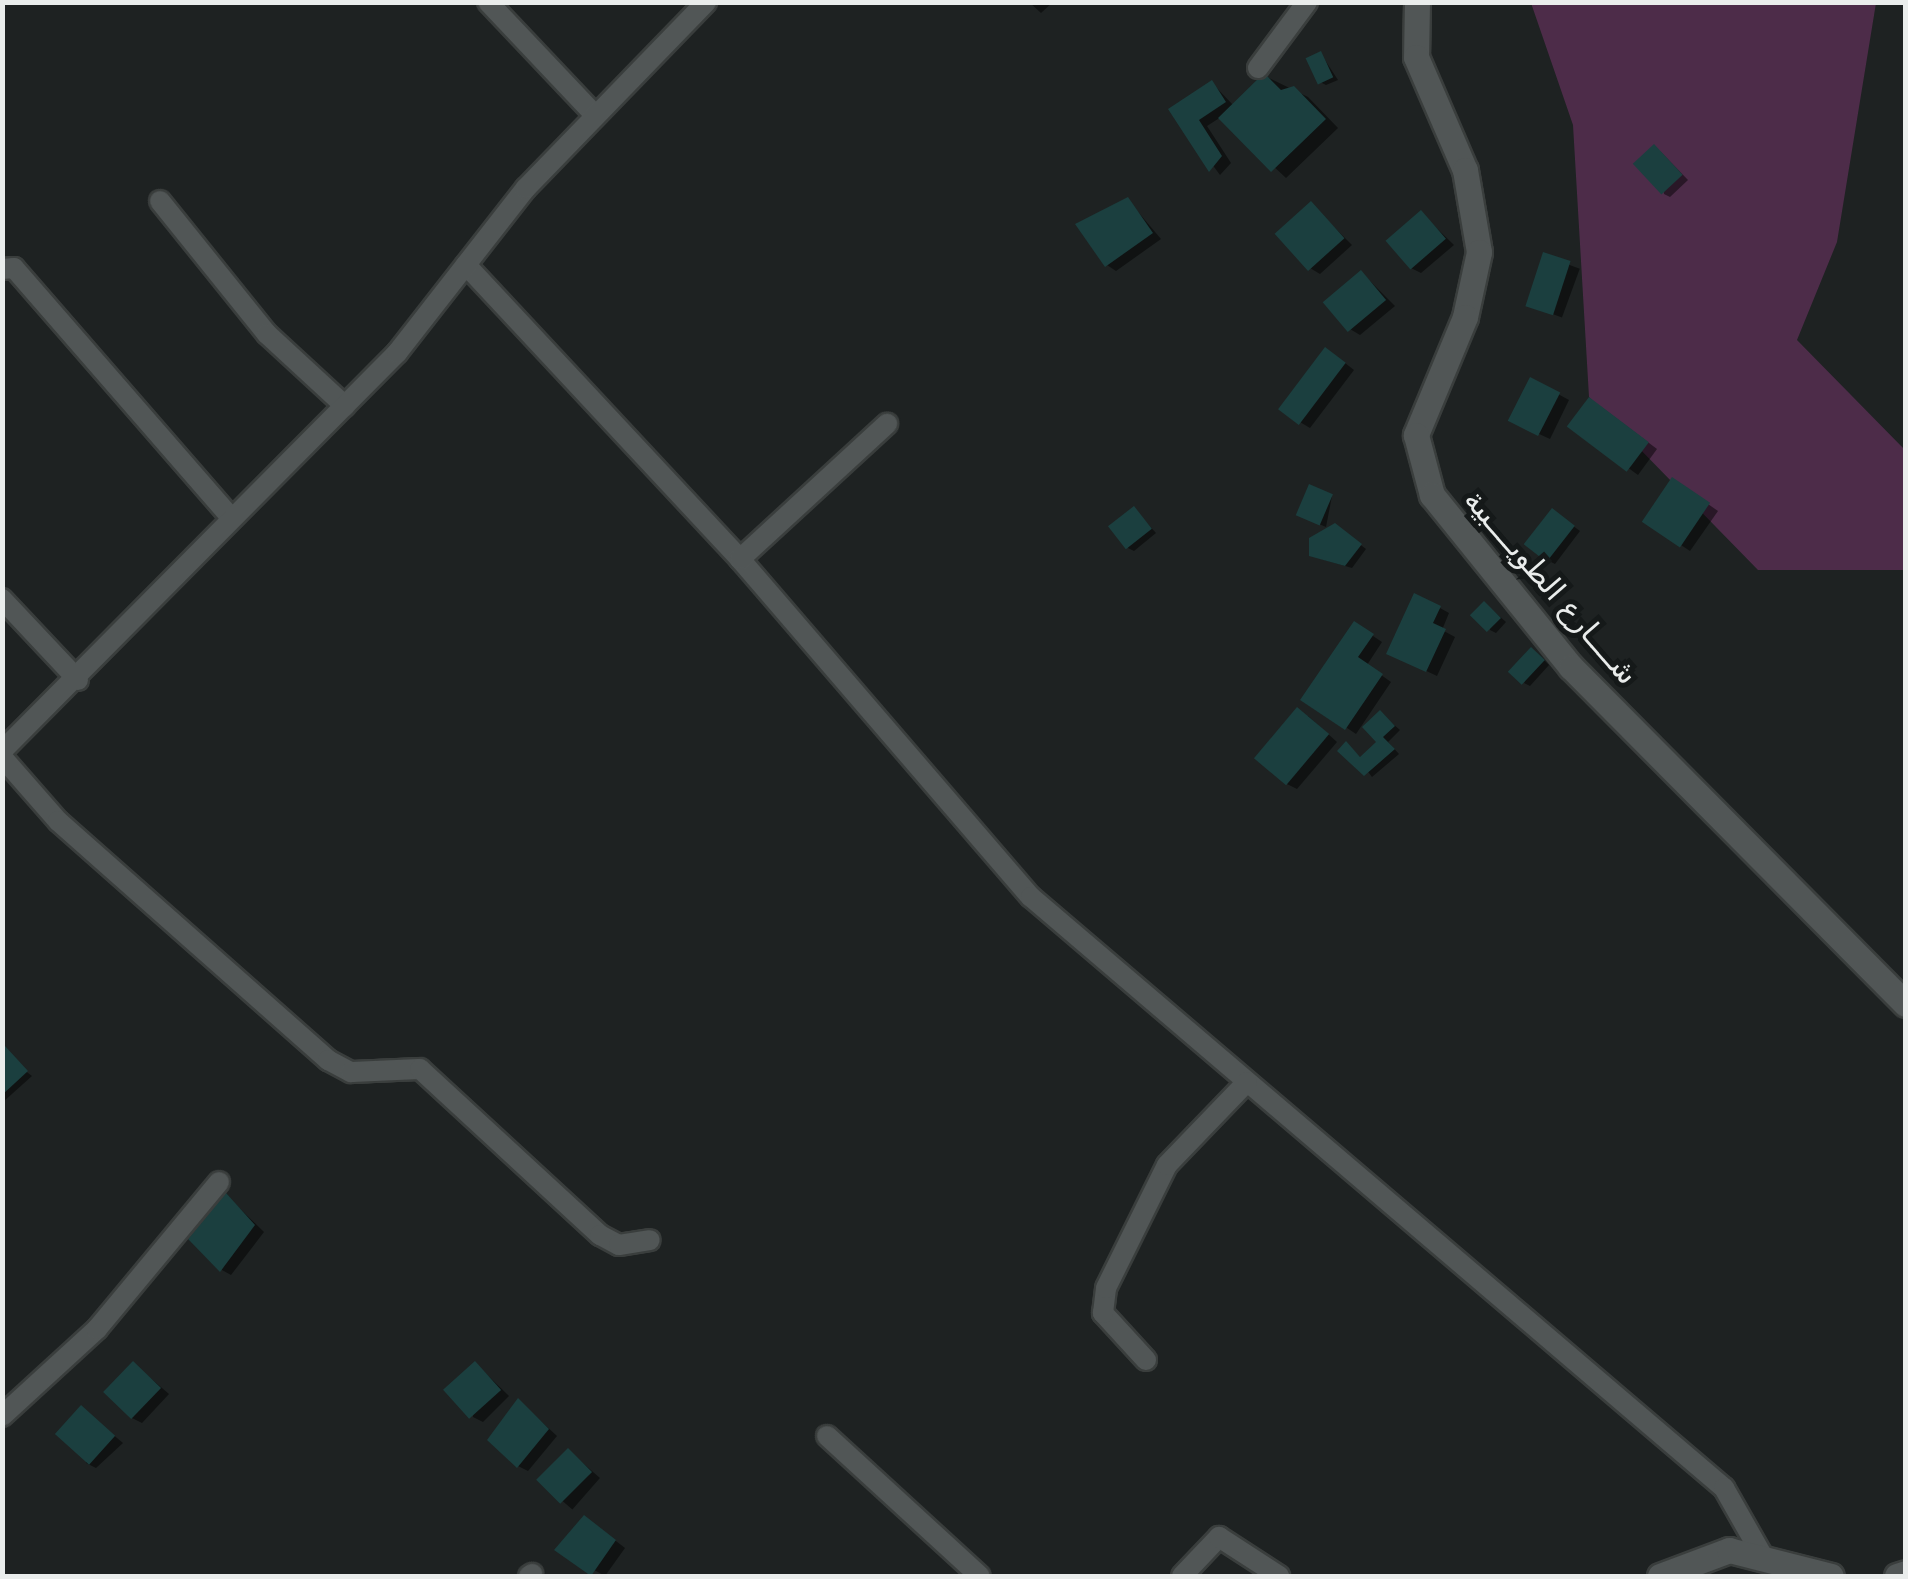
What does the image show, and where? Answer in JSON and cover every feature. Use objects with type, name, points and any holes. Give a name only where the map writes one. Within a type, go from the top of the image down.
[{"type":"street","points":[[488,2],[593,113]]},
{"type":"street","points":[[650,1240],[619,1245],[600,1235],[420,1069],[351,1072],[328,1060],[58,820],[2,754],[345,406],[593,113],[706,2]]},
{"type":"street","points":[[1258,68],[1307,2]]},
{"type":"street","name":"شــــارع الطويــــبية","points":[[1417,2],[1416,56],[1465,170],[1479,252],[1464,317],[1416,434],[1432,495],[1571,667],[1906,1004]]},
{"type":"street","points":[[160,200],[267,334],[345,406]]},
{"type":"street","points":[[466,265],[740,558],[1031,897],[1724,1488],[1762,1555]]},
{"type":"street","points":[[2,269],[14,268],[232,519]]},
{"type":"street","points":[[740,558],[888,424]]},
{"type":"street","points":[[2,599],[78,680]]},
{"type":"street","points":[[1146,1360],[1103,1313],[1106,1288],[1167,1166],[1247,1082]]},
{"type":"street","points":[[2,1416],[96,1330],[219,1182]]},
{"type":"street","points":[[827,1436],[980,1576]]},
{"type":"street","points":[[1182,1576],[1219,1537],[1280,1576]]},
{"type":"street","points":[[1660,1576],[1729,1550],[1762,1555],[1832,1576]]},
{"type":"street","points":[[1897,1576],[1906,1573]]},
{"type":"shaded area","points":[[1531,3],[1876,3],[1837,242],[1797,340],[1905,450],[1905,570],[1758,570],[1589,397],[1573,125]]},
{"type":"building","points":[[1321,51],[1333,77],[1318,84],[1306,58]]},
{"type":"building","points":[[1264,73],[1281,90],[1294,86],[1326,119],[1271,172],[1218,118]]},
{"type":"building","points":[[1212,80],[1226,102],[1199,120],[1222,156],[1209,172],[1168,109]]},
{"type":"building","points":[[1654,144],[1683,175],[1661,194],[1633,164]]},
{"type":"building","points":[[1128,197],[1153,233],[1105,267],[1075,224]]},
{"type":"building","points":[[1311,201],[1344,238],[1308,271],[1275,234]]},
{"type":"building","points":[[1421,210],[1446,239],[1410,270],[1386,241]]},
{"type":"building","points":[[1543,252],[1571,261],[1553,315],[1525,306]]},
{"type":"building","points":[[1361,270],[1386,300],[1348,332],[1323,302]]},
{"type":"building","points":[[1325,347],[1346,363],[1299,425],[1278,409]]},
{"type":"building","points":[[1530,377],[1560,392],[1538,436],[1508,421]]},
{"type":"building","points":[[1589,397],[1649,442],[1627,472],[1567,427]]},
{"type":"building","points":[[1672,477],[1710,503],[1680,547],[1642,522]]},
{"type":"building","points":[[1309,484],[1333,494],[1320,525],[1296,515]]},
{"type":"building","points":[[1134,506],[1152,529],[1126,549],[1108,526]]},
{"type":"building","points":[[1552,508],[1575,526],[1547,562],[1524,544]]},
{"type":"building","points":[[1335,523],[1362,544],[1345,566],[1309,556],[1309,538]]},
{"type":"building","points":[[1414,593],[1441,606],[1433,623],[1446,629],[1426,672],[1386,654]]},
{"type":"building","points":[[1484,601],[1501,618],[1487,632],[1470,615]]},
{"type":"building","points":[[1354,621],[1374,634],[1358,657],[1383,674],[1345,730],[1300,700]]},
{"type":"building","points":[[1531,647],[1545,660],[1522,685],[1508,672]]},
{"type":"building","points":[[1297,707],[1329,734],[1286,785],[1254,758]]},
{"type":"building","points":[[1380,710],[1395,726],[1383,737],[1395,749],[1364,776],[1337,751],[1346,741],[1360,757],[1376,742],[1362,727]]},
{"type":"building","points":[[5,1046],[28,1071],[2,1095],[2,1049]]},
{"type":"building","points":[[226,1193],[255,1225],[220,1272],[188,1239]]},
{"type":"building","points":[[133,1361],[161,1388],[131,1419],[103,1392]]},
{"type":"building","points":[[475,1361],[501,1390],[469,1419],[443,1390]]},
{"type":"building","points":[[518,1398],[549,1429],[517,1468],[487,1440]]},
{"type":"building","points":[[81,1405],[115,1436],[89,1465],[55,1434]]},
{"type":"building","points":[[568,1448],[592,1472],[560,1504],[536,1480]]},
{"type":"building","points":[[584,1515],[616,1540],[591,1576],[554,1550]]}]
